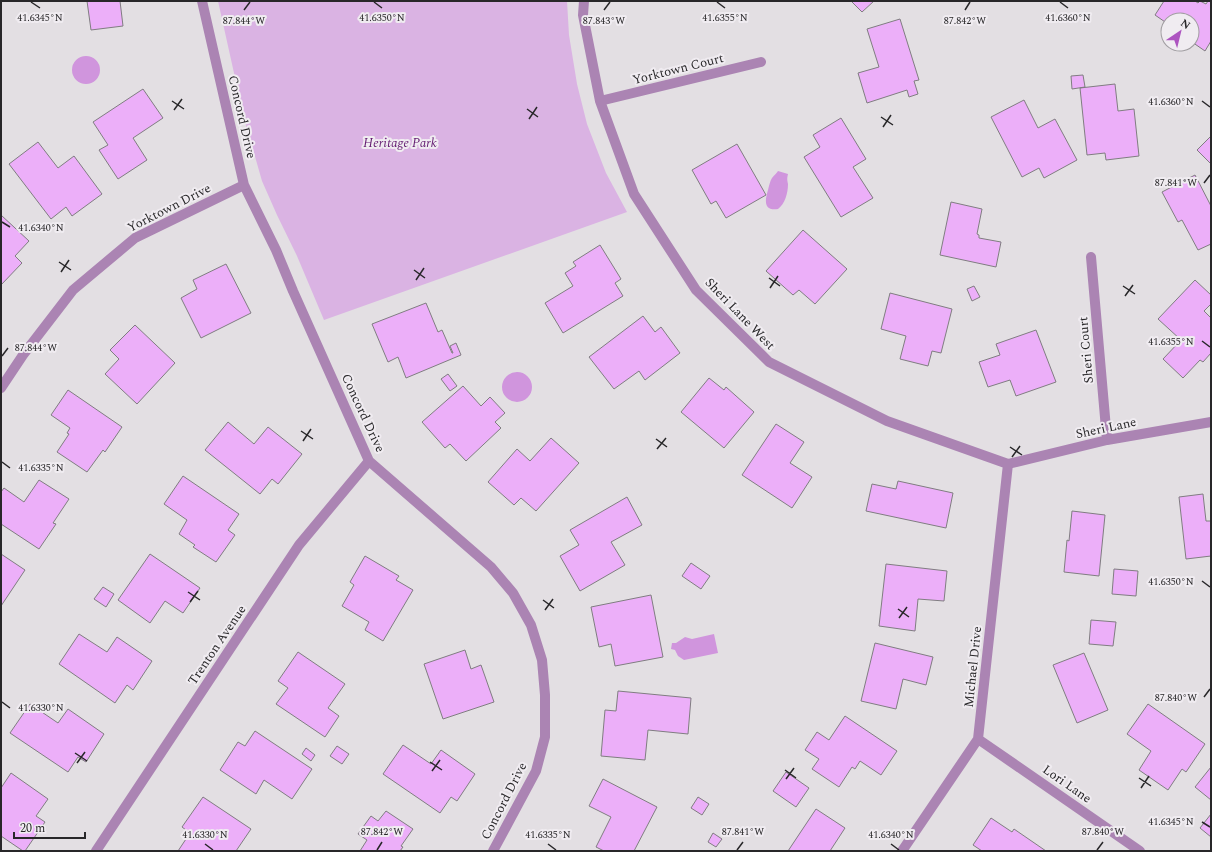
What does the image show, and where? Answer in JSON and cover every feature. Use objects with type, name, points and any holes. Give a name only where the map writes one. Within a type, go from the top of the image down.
[{"type":"street","name":"Concord Drive","points":[[202,1],[244,185],[276,250],[369,461],[491,567],[513,593],[531,625],[542,660],[546,695],[544,737],[536,771],[493,851]]},
{"type":"street","name":"Sheri Lane West","points":[[584,1],[583,15],[600,101],[634,194],[696,290],[769,362],[887,421],[1008,464]]},
{"type":"street","name":"Yorktown Court","points":[[600,101],[761,62]]},
{"type":"street","name":"Yorktown Drive","points":[[1,388],[23,355],[73,290],[135,238],[244,185]]},
{"type":"street","name":"Sheri Court","points":[[1091,257],[1107,440]]},
{"type":"street","name":"Sheri Lane","points":[[1008,464],[1107,440],[1211,422]]},
{"type":"street","name":"Trenton Avenue","points":[[96,851],[299,545],[369,461]]},
{"type":"street","name":"Michael Drive","points":[[902,851],[978,739],[1008,464]]},
{"type":"street","name":"Lori Lane","points":[[978,739],[1140,851]]},
{"type":"green space","name":"Heritage Park","points":[[218,1],[567,1],[569,35],[577,84],[587,124],[606,173],[627,212],[324,320],[297,256],[262,181],[244,118]]},
{"type":"shaded area","points":[[86,56],[96,60],[100,70],[96,80],[86,84],[76,80],[72,70],[76,60]]},
{"type":"shaded area","points":[[778,171],[788,174],[788,184],[786,198],[783,204],[778,209],[773,209],[767,207],[766,197],[771,181]]},
{"type":"shaded area","points":[[517,372],[528,376],[532,387],[528,398],[517,402],[506,398],[502,387],[506,376]]},
{"type":"shaded area","points":[[714,634],[718,653],[684,660],[678,656],[675,650],[671,649],[672,643],[676,643],[685,637],[692,639]]},
{"type":"building","points":[[87,1],[120,1],[123,26],[91,30]]},
{"type":"building","points":[[851,1],[874,1],[862,12]]},
{"type":"building","points":[[1164,1],[1195,1],[1198,3],[1200,1],[1206,4],[1208,1],[1211,1],[1211,41],[1205,51],[1200,48],[1200,12],[1160,12],[1160,18],[1155,15]]},
{"type":"building","points":[[900,19],[919,80],[914,81],[918,94],[909,97],[907,90],[867,103],[858,73],[879,67],[867,29]]},
{"type":"building","points":[[1083,75],[1085,87],[1072,89],[1071,76]]},
{"type":"building","points":[[1115,84],[1118,111],[1134,109],[1139,156],[1106,160],[1105,153],[1087,155],[1080,88]]},
{"type":"building","points":[[143,89],[163,118],[133,138],[147,160],[118,179],[99,150],[108,145],[93,122]]},
{"type":"building","points":[[1024,100],[1038,128],[1055,119],[1077,160],[1044,178],[1039,168],[1022,177],[991,117]]},
{"type":"building","points":[[841,118],[866,159],[853,167],[873,198],[841,217],[804,157],[820,147],[813,135]]},
{"type":"building","points":[[1211,136],[1211,164],[1197,150]]},
{"type":"building","points":[[38,142],[58,168],[74,156],[102,194],[72,216],[66,207],[51,219],[9,164]]},
{"type":"building","points":[[737,144],[766,195],[726,218],[716,201],[711,204],[692,170]]},
{"type":"building","points":[[1195,175],[1211,206],[1211,244],[1198,250],[1182,220],[1178,222],[1162,192]]},
{"type":"building","points":[[951,202],[982,209],[977,234],[979,235],[979,238],[1001,242],[996,267],[940,255]]},
{"type":"building","points":[[1,215],[29,241],[15,256],[22,263],[1,285]]},
{"type":"building","points":[[803,230],[847,269],[815,304],[799,290],[793,295],[766,271]]},
{"type":"building","points":[[600,245],[621,279],[615,283],[623,296],[563,333],[545,303],[573,286],[565,273],[576,266],[573,262]]},
{"type":"building","points":[[226,264],[251,313],[201,338],[181,298],[197,289],[193,280]]},
{"type":"building","points":[[1195,280],[1211,295],[1211,304],[1204,311],[1211,318],[1211,353],[1203,362],[1200,360],[1183,378],[1163,359],[1181,340],[1158,319]]},
{"type":"building","points":[[974,286],[980,297],[972,301],[967,289]]},
{"type":"building","points":[[890,293],[952,309],[941,353],[932,351],[928,366],[900,359],[906,336],[881,329]]},
{"type":"building","points":[[426,303],[438,332],[442,330],[452,353],[450,346],[456,343],[461,355],[406,378],[398,357],[388,362],[372,324]]},
{"type":"building","points":[[643,316],[655,332],[661,327],[680,353],[645,380],[639,371],[614,389],[589,357]]},
{"type":"building","points":[[135,325],[175,363],[137,404],[105,374],[119,359],[110,350]]},
{"type":"building","points":[[1036,330],[1056,382],[1016,396],[1010,380],[988,387],[979,362],[1000,355],[996,344]]},
{"type":"building","points":[[448,374],[457,386],[450,391],[441,379]]},
{"type":"building","points":[[709,378],[724,390],[726,387],[754,412],[724,448],[681,412]]},
{"type":"building","points":[[463,386],[481,406],[490,397],[505,413],[495,422],[501,428],[466,461],[450,444],[445,448],[422,422]]},
{"type":"building","points":[[68,390],[122,427],[105,452],[103,450],[87,472],[57,452],[69,434],[67,433],[70,428],[51,415]]},
{"type":"building","points":[[228,422],[254,444],[268,427],[302,454],[278,484],[272,479],[260,494],[205,450]]},
{"type":"building","points":[[776,424],[804,442],[790,463],[812,477],[792,508],[742,475]]},
{"type":"building","points":[[551,438],[579,463],[536,511],[521,498],[514,505],[488,482],[517,449],[530,461]]},
{"type":"building","points":[[183,476],[239,514],[228,530],[235,535],[216,562],[193,547],[195,545],[179,534],[187,520],[164,504]]},
{"type":"building","points":[[39,480],[69,499],[53,523],[56,524],[39,549],[1,524],[1,492],[4,488],[24,502]]},
{"type":"building","points":[[898,481],[953,493],[946,528],[866,511],[872,484],[896,489]]},
{"type":"building","points":[[1203,494],[1206,521],[1211,521],[1211,556],[1186,559],[1179,497]]},
{"type":"building","points":[[627,497],[642,525],[611,542],[625,565],[580,591],[560,556],[579,545],[570,530]]},
{"type":"building","points":[[1072,511],[1105,515],[1099,576],[1064,572]]},
{"type":"building","points":[[1,554],[25,570],[1,606]]},
{"type":"building","points":[[150,554],[200,588],[183,613],[165,601],[150,623],[118,600]]},
{"type":"building","points":[[365,556],[399,576],[396,580],[413,590],[383,641],[365,630],[369,622],[342,606],[354,585],[350,582]]},
{"type":"building","points":[[691,563],[710,576],[701,589],[682,576]]},
{"type":"building","points":[[886,564],[947,571],[944,601],[918,599],[915,631],[879,626]]},
{"type":"building","points":[[1114,569],[1138,571],[1136,596],[1112,594]]},
{"type":"building","points":[[103,587],[114,594],[106,607],[94,599]]},
{"type":"building","points":[[651,595],[663,657],[615,666],[611,644],[599,647],[591,607]]},
{"type":"building","points":[[1091,620],[1116,622],[1113,646],[1089,644]]},
{"type":"building","points":[[79,634],[107,652],[117,637],[152,661],[133,690],[127,685],[115,703],[59,664]]},
{"type":"building","points":[[875,643],[933,657],[926,685],[903,679],[896,709],[861,701]]},
{"type":"building","points":[[465,650],[471,669],[481,665],[494,702],[443,719],[424,664]]},
{"type":"building","points":[[298,652],[345,684],[328,708],[339,716],[325,737],[276,704],[288,688],[278,681]]},
{"type":"building","points":[[1084,653],[1108,710],[1077,723],[1053,665]]},
{"type":"building","points":[[618,691],[691,698],[688,734],[648,730],[645,760],[601,756],[605,710],[616,711]]},
{"type":"building","points":[[30,704],[58,723],[68,709],[104,734],[86,762],[78,757],[68,772],[10,733]]},
{"type":"building","points":[[1148,704],[1205,744],[1186,772],[1182,769],[1168,790],[1139,770],[1151,751],[1127,734]]},
{"type":"building","points":[[845,716],[897,751],[881,775],[860,761],[855,769],[852,767],[839,787],[812,769],[819,759],[805,750],[817,732],[829,740]]},
{"type":"building","points":[[255,731],[312,769],[292,799],[264,780],[256,794],[220,770],[238,742],[245,746]]},
{"type":"building","points":[[403,745],[431,764],[441,750],[475,774],[457,801],[451,797],[440,813],[383,774]]},
{"type":"building","points":[[337,746],[349,754],[342,764],[330,756]]},
{"type":"building","points":[[306,748],[315,755],[311,761],[302,754]]},
{"type":"building","points":[[1211,767],[1211,800],[1195,787]]},
{"type":"building","points":[[786,772],[809,788],[796,807],[773,791]]},
{"type":"building","points":[[11,773],[48,799],[36,816],[45,822],[25,851],[1,836],[1,788]]},
{"type":"building","points":[[603,779],[657,807],[634,851],[604,851],[596,847],[611,817],[589,806]]},
{"type":"building","points":[[203,797],[251,829],[236,851],[178,851],[190,833],[182,827]]},
{"type":"building","points":[[698,797],[709,804],[702,815],[691,808]]},
{"type":"building","points":[[816,809],[845,828],[830,851],[788,851]]},
{"type":"building","points":[[386,811],[413,829],[401,846],[403,847],[400,851],[360,851],[367,840],[358,834],[371,816],[378,821]]},
{"type":"building","points":[[1211,814],[1211,837],[1200,828]]},
{"type":"building","points":[[991,818],[1012,832],[1014,829],[1046,851],[982,851],[973,845]]},
{"type":"building","points":[[713,833],[722,839],[716,847],[708,842]]}]
